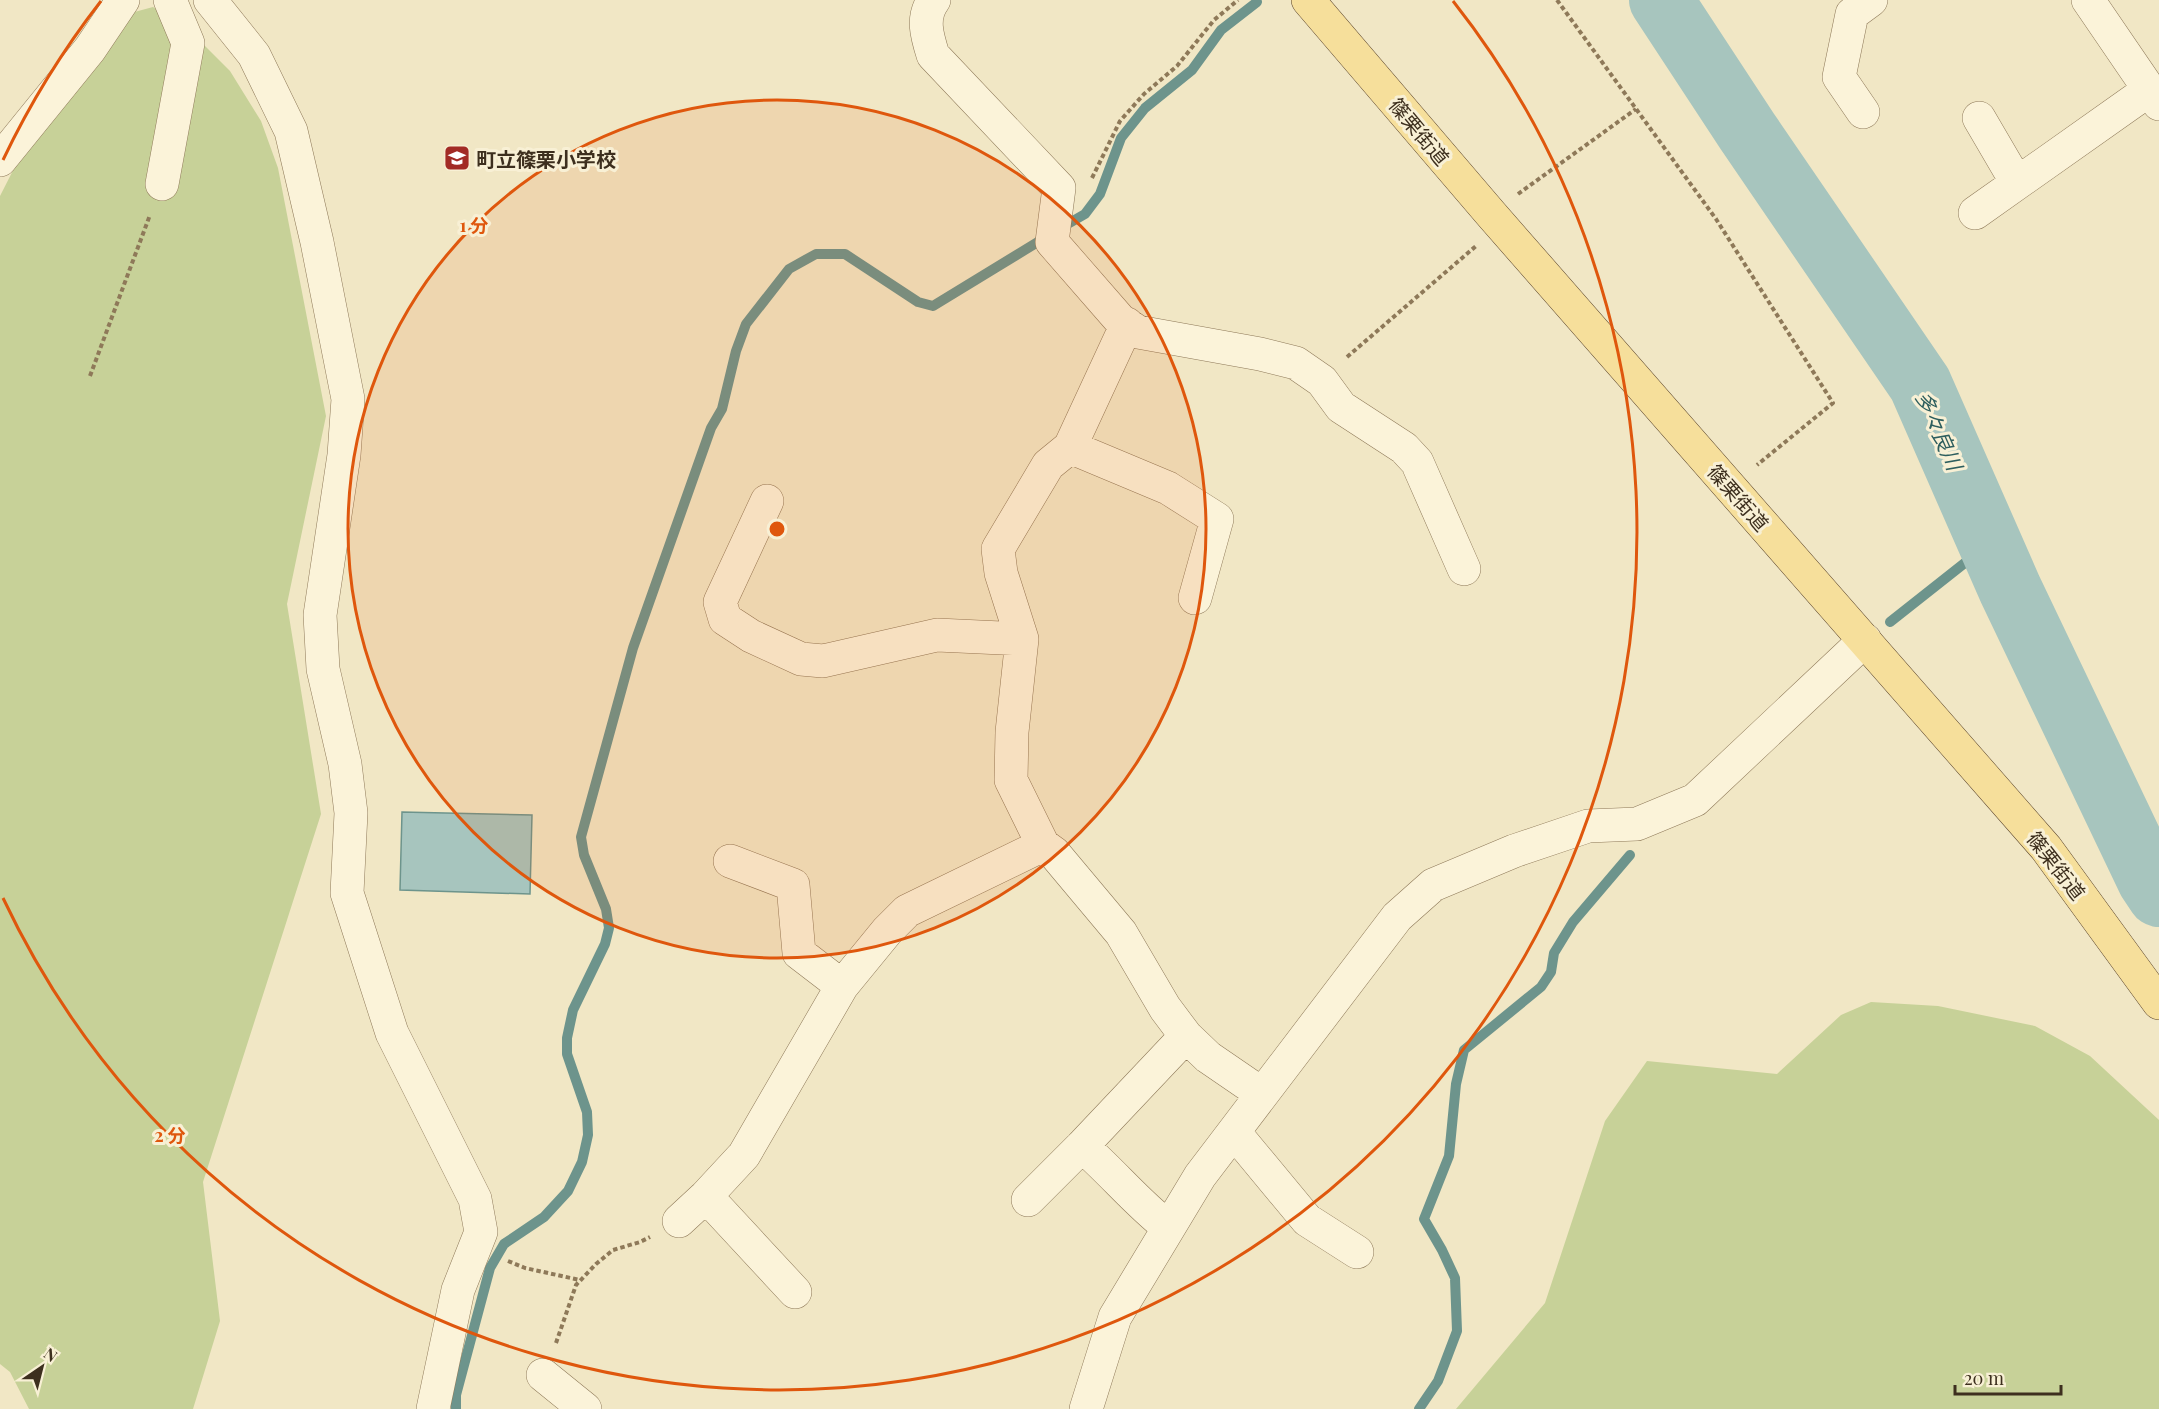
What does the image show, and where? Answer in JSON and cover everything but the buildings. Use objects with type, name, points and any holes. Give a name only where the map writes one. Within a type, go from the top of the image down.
[{"type":"main road","name":"篠栗街道","points":[[1308,0],[1496,219],[2046,848],[2159,1003]]},
{"type":"street","points":[[0,160],[90,49],[123,0]]},
{"type":"street","points":[[162,184],[188,43],[170,0]]},
{"type":"street","points":[[210,0],[255,55],[291,131],[348,399],[344,455],[320,615],[323,669],[345,764],[351,813],[346,893],[392,1033],[475,1199],[481,1232],[458,1290],[433,1409]]},
{"type":"street","points":[[934,0],[928,8],[926,32],[933,55],[1059,188],[1052,242],[1120,320],[1137,332],[1260,354],[1296,363],[1322,381],[1341,407],[1404,448],[1417,462],[1464,569]]},
{"type":"street","points":[[1863,112],[1839,77],[1852,14],[1871,0]]},
{"type":"street","points":[[1975,213],[2017,183],[2154,97],[2088,0]]},
{"type":"street","points":[[1979,118],[2017,183]]},
{"type":"street","points":[[1126,324],[1070,447],[1048,465],[999,549],[1001,573],[1022,639],[1012,732],[1011,780],[1043,844],[1054,853],[1121,933],[1165,1008],[1186,1036],[1208,1056],[1262,1094]]},
{"type":"street","points":[[1070,447],[1168,488],[1217,519],[1195,598]]},
{"type":"street","points":[[767,501],[720,602],[725,619],[751,636],[801,659],[823,661],[937,635],[1022,639]]},
{"type":"street","points":[[1086,1409],[1115,1317],[1200,1176],[1397,917],[1433,885],[1514,851],[1588,826],[1637,824],[1695,800],[1865,640]]},
{"type":"street","points":[[679,1221],[744,1155],[842,986],[887,931],[907,911],[1043,844]]},
{"type":"street","points":[[730,861],[793,885],[799,952],[842,986]]},
{"type":"street","points":[[1028,1200],[1186,1036]]},
{"type":"street","points":[[1234,1132],[1307,1220],[1357,1252]]},
{"type":"street","points":[[1082,1146],[1102,1162],[1152,1214],[1168,1227]]},
{"type":"street","points":[[706,1196],[795,1292]]},
{"type":"street","points":[[543,1375],[585,1409]]},
{"type":"path","points":[[1056,215],[1076,207],[1098,168],[1120,121],[1144,94],[1177,66],[1214,20],[1238,0]]},
{"type":"path","points":[[1557,0],[1716,219],[1833,403],[1730,487]]},
{"type":"path","points":[[1322,381],[1496,219],[1636,109]]},
{"type":"path","points":[[90,376],[162,184]]},
{"type":"path","points":[[543,1375],[558,1340],[576,1285],[580,1280],[613,1250],[640,1242],[679,1221]]},
{"type":"path","points":[[512,1264],[580,1280]]},
{"type":"green space","points":[[153,7],[194,35],[230,71],[261,121],[278,168],[326,416],[287,604],[321,814],[203,1182],[220,1321],[193,1409],[29,1409],[10,1372],[0,1364],[0,196],[27,143],[127,14]]},
{"type":"green space","points":[[1871,1002],[1938,1006],[2035,1026],[2090,1056],[2159,1120],[2159,1409],[1456,1409],[1545,1303],[1605,1121],[1647,1061],[1777,1074],[1841,1015]]},
{"type":"water","points":[[402,812],[532,815],[530,894],[400,890]]},
{"type":"waterway","name":"多々良川","points":[[1661,0],[1747,131],[1920,384],[2010,589],[2149,880],[2159,895]]},
{"type":"waterway","points":[[1059,229],[1085,214],[1100,194],[1121,138],[1145,108],[1192,70],[1221,30],[1257,2]]},
{"type":"waterway","points":[[456,1409],[456,1395],[490,1268],[504,1244],[544,1217],[568,1191],[582,1162],[588,1135],[587,1112],[567,1054],[567,1038],[573,1010],[605,944],[609,928],[606,909],[584,855],[581,837],[633,648],[711,428],[722,409],[736,351],[746,324],[789,269],[816,254],[845,254],[918,302],[933,306],[1046,237]]},
{"type":"waterway","points":[[1890,622],[1990,543]]},
{"type":"waterway","points":[[1419,1409],[1438,1381],[1457,1331],[1455,1278],[1424,1219],[1449,1156],[1456,1084],[1464,1050],[1541,987],[1551,972],[1554,953],[1573,922],[1630,855]]},
{"type":"place","name":"町立篠栗小学校","points":[[457,158]]}]
